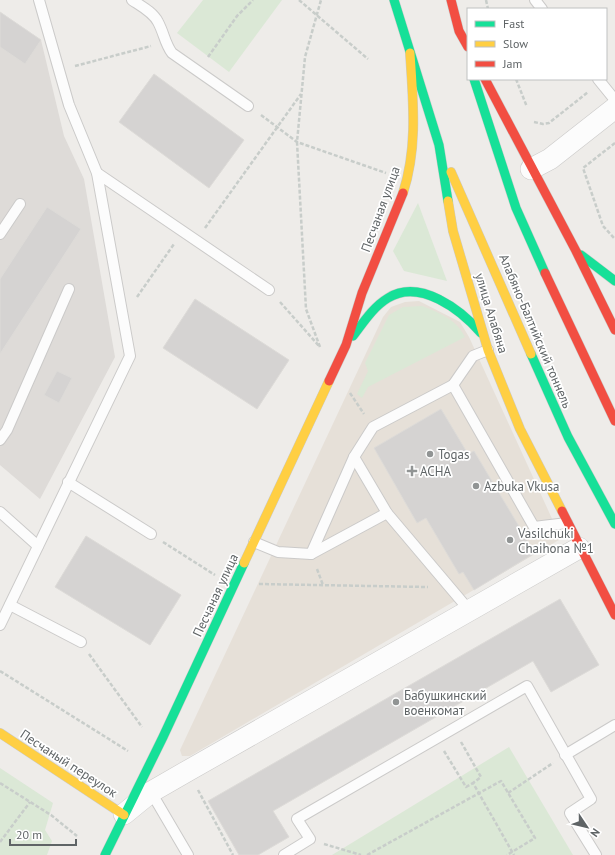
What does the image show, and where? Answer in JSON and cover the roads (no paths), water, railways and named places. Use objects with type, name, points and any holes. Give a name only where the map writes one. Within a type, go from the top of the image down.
[{"type":"main road","name":"улица Алабяна","points":[[394,0],[439,145],[453,231],[488,350],[520,429],[579,548],[615,615]]},
{"type":"main road","points":[[451,0],[467,56]]},
{"type":"main road","points":[[459,30],[467,45]]},
{"type":"main road","name":"Песчаная улица","points":[[105,855],[346,345],[361,294],[402,196],[409,172],[413,150],[414,124],[410,53]]},
{"type":"main road","points":[[474,80],[516,208],[543,269],[615,421]]},
{"type":"main road","points":[[486,80],[576,251],[615,330]]},
{"type":"main road","name":"Алабяно-Балтийский тоннель","points":[[439,145],[489,253],[512,310],[568,437],[615,524]]},
{"type":"main road","points":[[576,251],[615,281]]},
{"type":"main road","name":"Песчаная улица","points":[[346,345],[380,304],[397,293],[413,293],[432,297],[451,306],[472,321],[484,338]]},
{"type":"main road","name":"Песчаный переулок","points":[[0,733],[124,815]]},
{"type":"street","points":[[531,168],[550,159],[615,108]]},
{"type":"street","points":[[124,815],[151,792],[579,548]]},
{"type":"lane","points":[[0,625],[130,356],[97,173],[69,105],[39,0]]},
{"type":"lane","points":[[132,0],[153,15],[158,21],[165,42],[172,53],[248,106]]},
{"type":"lane","points":[[535,0],[541,8]]},
{"type":"lane","points":[[599,80],[615,100]]},
{"type":"lane","points":[[97,173],[269,290]]},
{"type":"lane","points":[[0,234],[20,204]]},
{"type":"lane","points":[[0,440],[4,427],[69,290]]},
{"type":"lane","points":[[311,554],[354,458],[373,427],[453,385],[473,356],[488,350]]},
{"type":"lane","points":[[453,385],[534,527],[567,523]]},
{"type":"lane","points":[[354,458],[387,513],[469,610]]},
{"type":"lane","points":[[68,482],[151,534]]},
{"type":"lane","points":[[0,512],[38,546]]},
{"type":"lane","points":[[254,542],[278,552],[311,554],[387,513]]},
{"type":"lane","points":[[10,604],[81,642]]},
{"type":"lane","points":[[284,855],[310,839],[297,819],[454,730],[527,686],[590,799],[570,813],[596,855]]},
{"type":"lane","points":[[565,755],[615,725]]},
{"type":"lane","points":[[151,792],[188,855]]},
{"type":"place","name":"Togas","points":[[430,454]]},
{"type":"place","name":"АСНА","points":[[412,471]]},
{"type":"place","name":"Azbuka Vkusa","points":[[476,486]]},
{"type":"place","name":"Vasilchuki Chaihona №1","points":[[510,540]]},
{"type":"place","name":"Бабушкинский военкомат","points":[[396,702]]}]
